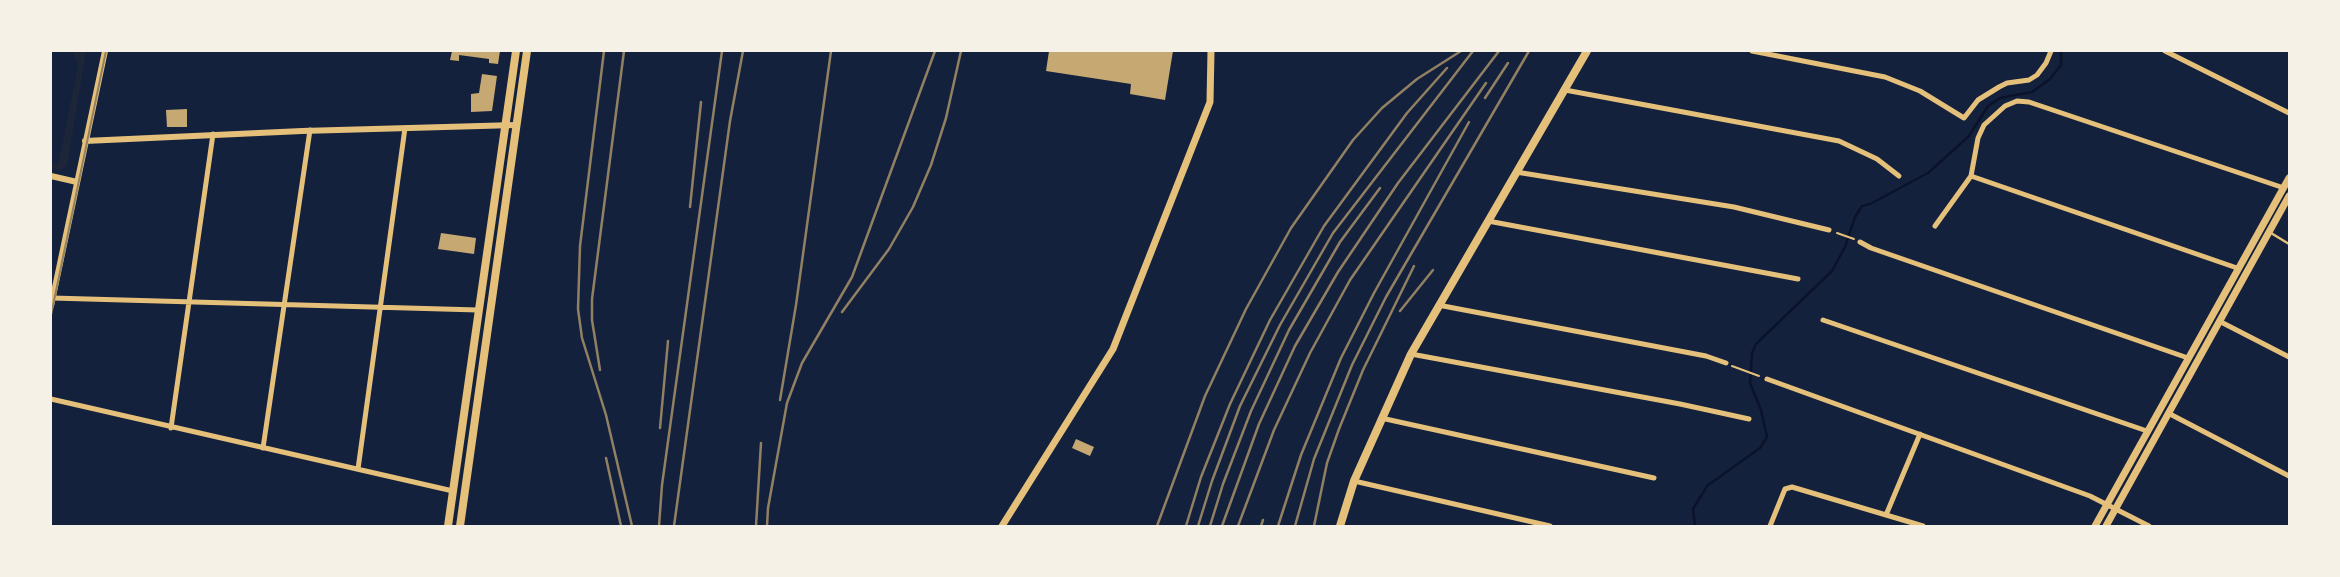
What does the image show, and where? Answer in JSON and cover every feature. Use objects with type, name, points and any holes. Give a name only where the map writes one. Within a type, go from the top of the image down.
[{"type":"main road","points":[[448,526],[516,51]]},
{"type":"main road","points":[[460,526],[527,51]]},
{"type":"main road","points":[[1002,526],[1112,349],[1210,102],[1211,51]]},
{"type":"main road","points":[[1340,526],[1354,481],[1411,354],[1587,51]]},
{"type":"main road","points":[[2095,526],[2289,178]]},
{"type":"main road","points":[[2106,526],[2289,198]]},
{"type":"street","points":[[104,51],[52,302],[190,302],[478,310]]},
{"type":"street","points":[[1752,51],[1885,77],[1920,91],[1965,118],[1978,100],[1999,87],[2029,80],[2037,75],[2046,63],[2050,51]]},
{"type":"street","points":[[2165,51],[2289,113]]},
{"type":"street","points":[[1565,90],[1839,141],[1877,159],[1899,176]]},
{"type":"street","points":[[1935,226],[1971,176],[1978,138],[1984,125],[2005,106],[2017,101],[2029,102],[2284,188]]},
{"type":"street","points":[[85,141],[213,134],[516,125]]},
{"type":"street","points":[[358,469],[405,128]]},
{"type":"street","points":[[263,448],[310,131]]},
{"type":"street","points":[[171,428],[213,134]]},
{"type":"street","points":[[1516,172],[1734,207],[1829,230]]},
{"type":"street","points":[[51,176],[77,182]]},
{"type":"street","points":[[1971,176],[2237,268]]},
{"type":"street","points":[[1487,221],[1798,279]]},
{"type":"street","points":[[1857,240],[2188,358]]},
{"type":"street","points":[[1438,305],[1706,356],[1726,363]]},
{"type":"street","points":[[1823,320],[2147,431]]},
{"type":"street","points":[[2219,321],[2289,358]]},
{"type":"street","points":[[1411,354],[1749,419]]},
{"type":"street","points":[[1767,379],[2107,504],[2149,526]]},
{"type":"street","points":[[51,399],[453,491]]},
{"type":"street","points":[[2167,413],[2289,476]]},
{"type":"street","points":[[1381,418],[1654,478]]},
{"type":"street","points":[[1886,514],[1920,434]]},
{"type":"street","points":[[1354,481],[1550,526]]},
{"type":"street","points":[[1770,526],[1785,489],[1792,487],[1923,526]]},
{"type":"lane","points":[[2269,232],[2289,244]]},
{"type":"path","points":[[1829,230],[1857,240]]},
{"type":"path","points":[[1726,363],[1767,379]]},
{"type":"shaded area","points":[[73,51],[86,51],[67,166],[60,170],[51,168],[51,164],[58,165],[78,67]]},
{"type":"building","points":[[452,51],[500,51],[498,64],[489,63],[489,59],[459,55],[459,61],[450,60]]},
{"type":"building","points":[[1049,51],[1173,51],[1165,100],[1130,94],[1131,84],[1046,71]]},
{"type":"building","points":[[482,74],[497,76],[492,111],[471,112],[471,94],[479,93]]},
{"type":"building","points":[[187,109],[187,127],[167,127],[166,110]]},
{"type":"building","points":[[441,233],[476,238],[474,254],[438,249]]},
{"type":"building","points":[[1076,439],[1094,447],[1090,456],[1072,448]]},
{"type":"waterway","points":[[1695,526],[1693,509],[1707,486],[1760,448],[1767,437],[1761,410],[1750,383],[1752,353],[1756,344],[1832,271],[1862,206],[1928,173],[1969,136],[1988,106],[2000,98],[2032,92],[2050,79],[2061,65],[2061,51]]},
{"type":"tram line","points":[[51,315],[106,51]]},
{"type":"railway","points":[[604,51],[580,246],[578,309],[582,338],[606,415],[632,526]]},
{"type":"railway","points":[[600,370],[592,320],[592,299],[624,51]]},
{"type":"railway","points":[[659,526],[662,485],[722,51]]},
{"type":"railway","points":[[674,526],[730,121],[743,51]]},
{"type":"railway","points":[[780,400],[831,51]]},
{"type":"railway","points":[[767,526],[787,403],[802,363],[852,277],[935,51]]},
{"type":"railway","points":[[842,312],[889,249],[913,207],[931,165],[946,118],[961,51]]},
{"type":"railway","points":[[1157,526],[1205,396],[1246,309],[1291,228],[1353,140],[1382,108],[1417,79],[1461,51]]},
{"type":"railway","points":[[1198,526],[1240,406],[1280,325],[1333,233],[1473,51]]},
{"type":"railway","points":[[1222,526],[1259,424],[1295,346],[1338,272],[1398,183],[1499,51]]},
{"type":"railway","points":[[1295,526],[1314,459],[1352,365],[1386,297],[1529,51]]},
{"type":"railway","points":[[1485,98],[1508,63]]},
{"type":"railway","points":[[1186,526],[1201,477],[1230,404],[1270,320],[1324,226],[1407,113],[1447,68]]},
{"type":"railway","points":[[1238,526],[1274,430],[1310,353],[1350,280],[1486,83]]},
{"type":"railway","points":[[690,207],[701,102]]},
{"type":"railway","points":[[1278,526],[1301,455],[1341,358],[1469,122]]},
{"type":"railway","points":[[1210,526],[1251,411],[1289,330],[1340,242],[1380,188]]},
{"type":"railway","points":[[1314,526],[1327,463],[1339,429],[1363,370],[1414,266]]},
{"type":"railway","points":[[1400,311],[1433,270]]},
{"type":"railway","points":[[660,428],[668,341]]},
{"type":"railway","points":[[756,526],[761,443]]},
{"type":"railway","points":[[606,458],[621,526]]},
{"type":"railway","points":[[1261,526],[1263,520]]}]
